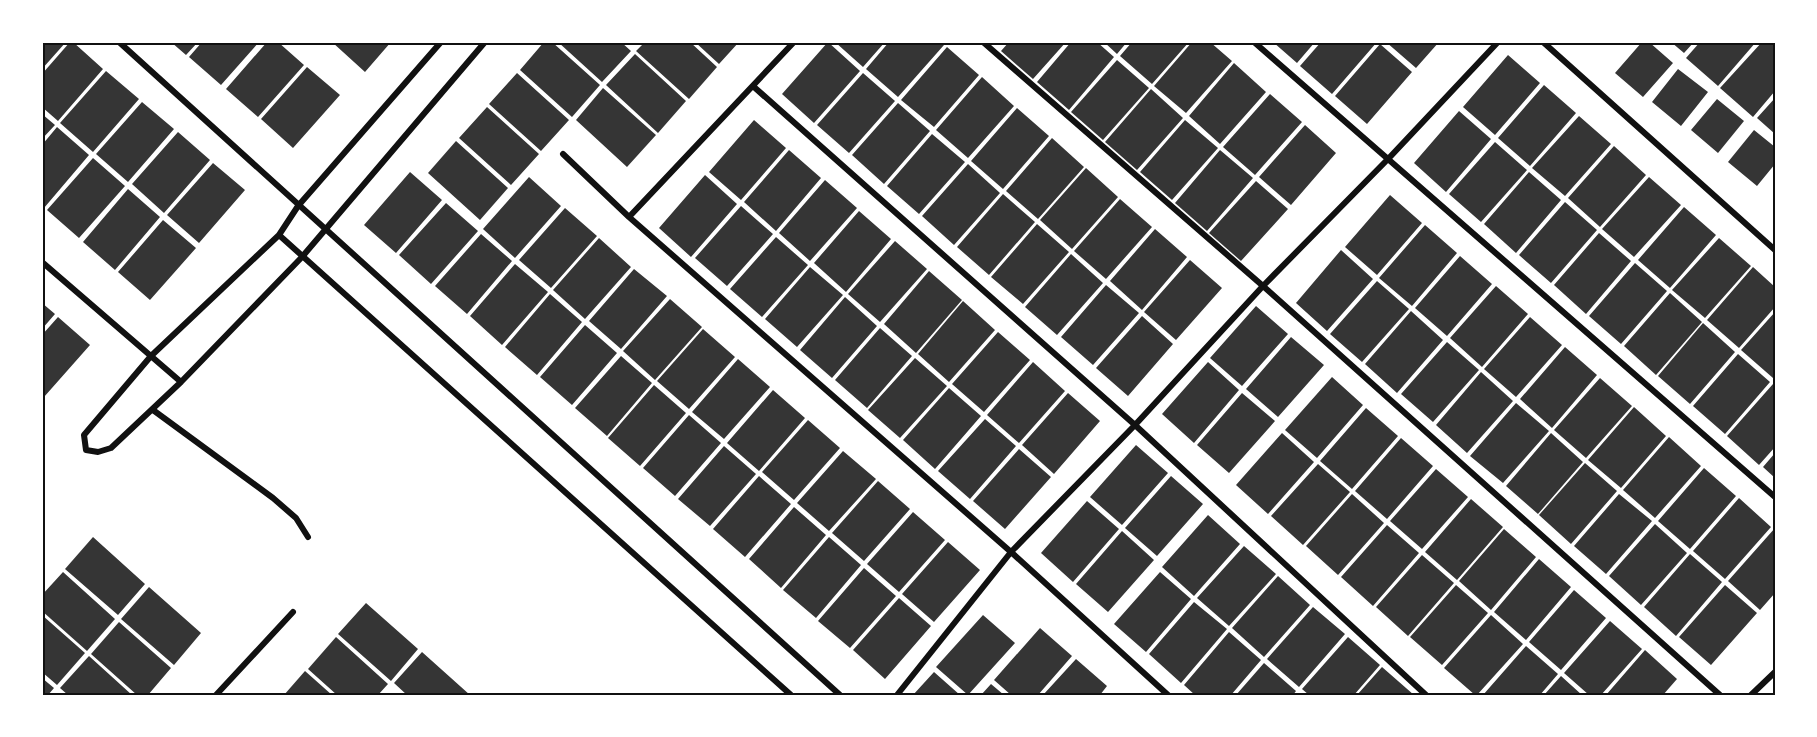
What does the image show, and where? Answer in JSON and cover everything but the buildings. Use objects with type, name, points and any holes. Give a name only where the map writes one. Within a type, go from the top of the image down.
[{"type":"street","points":[[119,42],[840,695]]},
{"type":"street","points":[[441,42],[298,206],[279,235],[151,356],[84,435],[86,450],[98,452],[111,448],[181,382],[302,257],[485,42]]},
{"type":"street","points":[[629,217],[794,42]]},
{"type":"street","points":[[983,42],[1263,286],[1720,695]]},
{"type":"street","points":[[1254,42],[1775,497]]},
{"type":"street","points":[[897,695],[1011,552],[1498,42]]},
{"type":"street","points":[[1543,42],[1775,250]]},
{"type":"street","points":[[754,87],[1135,424],[1426,695]]},
{"type":"street","points":[[563,154],[629,217],[1011,552],[1168,695]]},
{"type":"street","points":[[279,235],[792,695]]},
{"type":"street","points":[[42,262],[181,382]]},
{"type":"street","points":[[153,410],[273,498],[296,519],[308,537]]},
{"type":"street","points":[[216,695],[293,612]]},
{"type":"street","points":[[1751,695],[1775,672]]}]
